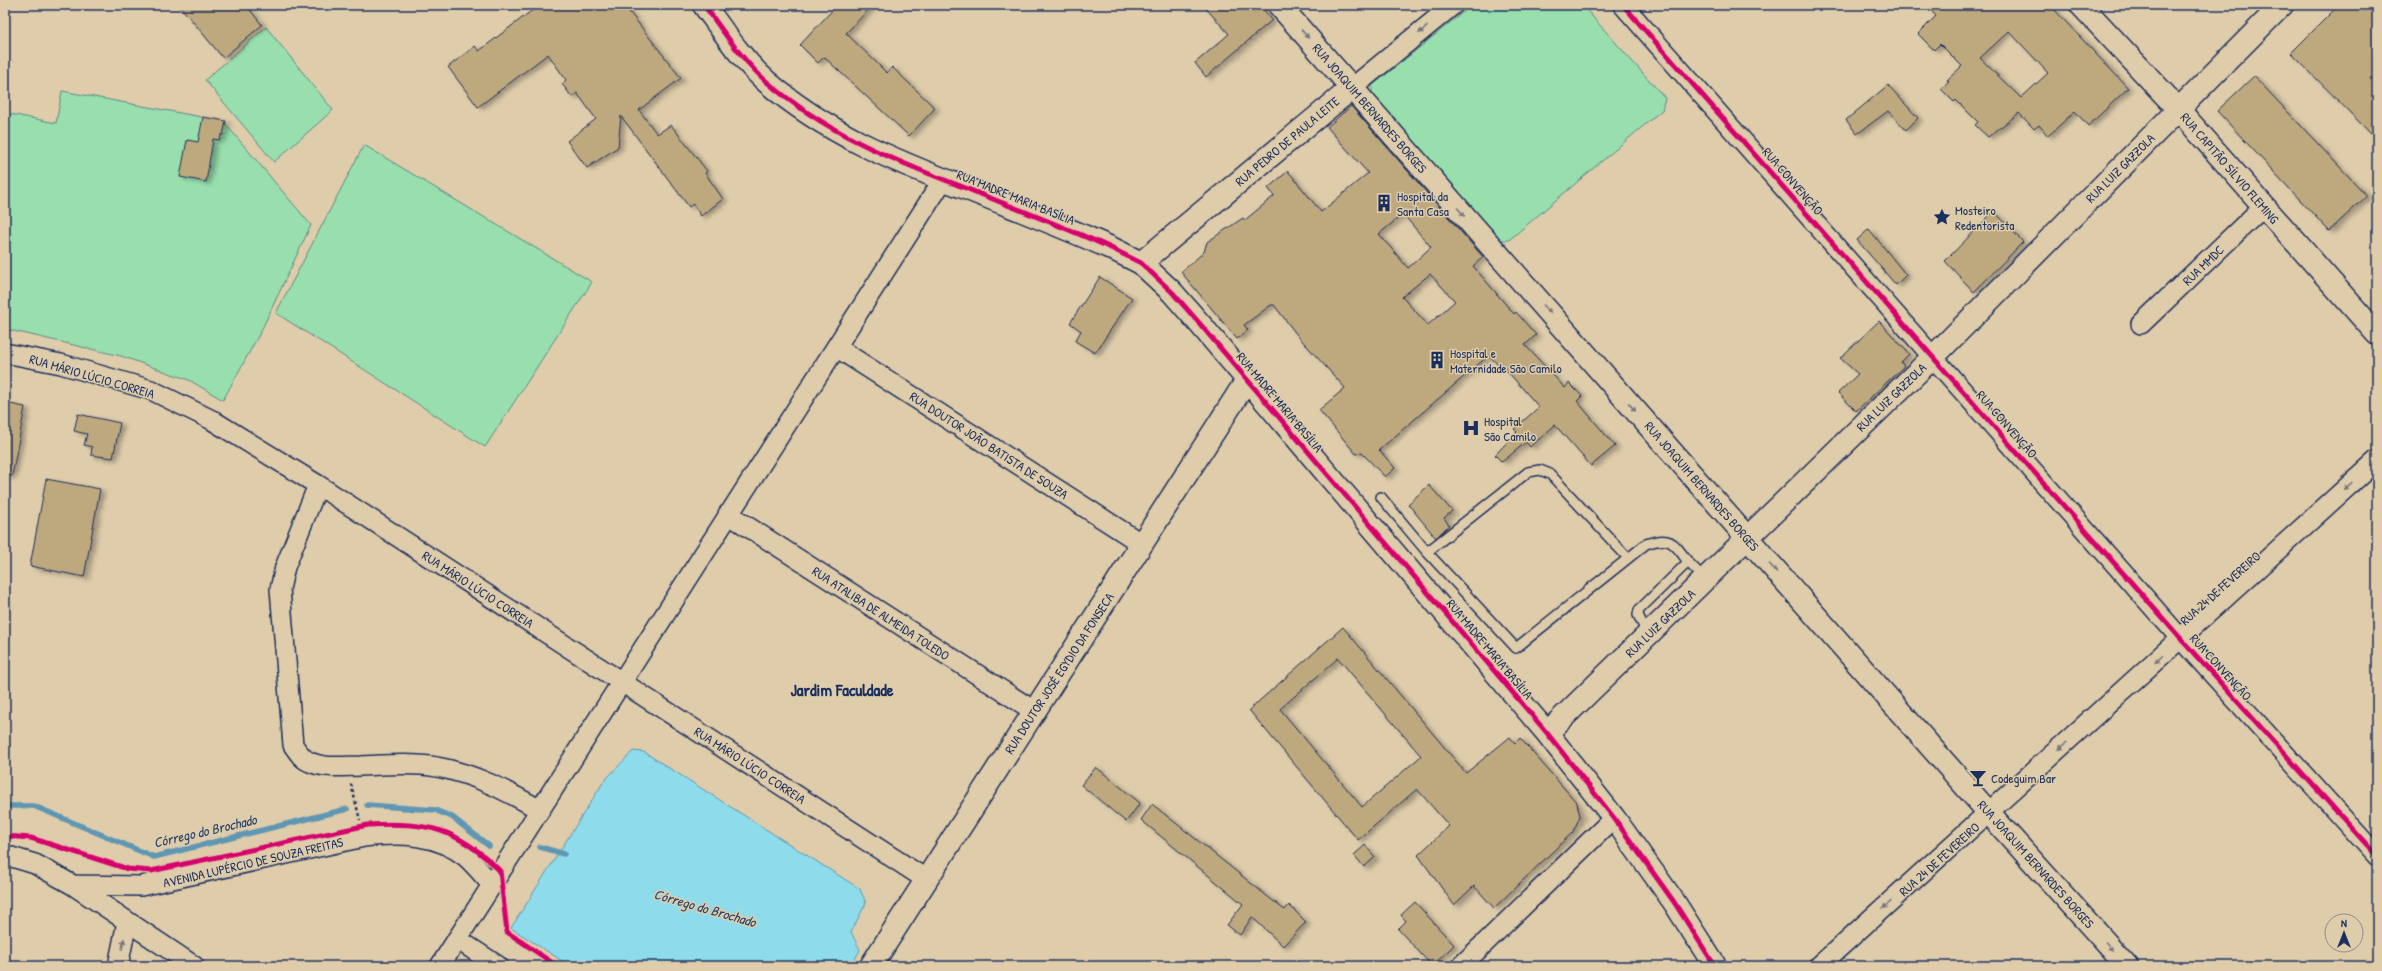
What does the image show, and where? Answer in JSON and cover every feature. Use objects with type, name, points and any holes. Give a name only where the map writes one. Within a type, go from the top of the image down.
[{"type":"street","name":"RUA MADRE MARIA BASÍLIA","points":[[704,5],[744,57],[766,81],[788,100],[816,120],[853,142],[943,180],[1068,229],[1140,263],[1172,292],[1548,734],[1614,818],[1674,902],[1715,966]]},
{"type":"street","name":"RUA JOAQUIM BERNARDES BORGES","points":[[1279,5],[1989,813],[2128,966]]},
{"type":"street","name":"RUA PEDRO DE PAULA LEITE","points":[[1140,263],[1453,5]]},
{"type":"street","name":"RUA CONVENÇÃO","points":[[1623,5],[2181,638],[2377,856]]},
{"type":"street","name":"RUA CAPITÃO SÍLVIO FLEMING","points":[[2081,5],[2178,109],[2377,334]]},
{"type":"street","name":"RUA LUIZ GAZZOLA","points":[[1548,734],[1933,357],[2282,5]]},
{"type":"street","points":[[440,966],[491,884],[540,810],[621,681],[943,180]]},
{"type":"street","name":"RUA MMDC","points":[[2141,324],[2264,206]]},
{"type":"street","name":"RUA DOUTOR JOÃO BATISTA DE SOUZA","points":[[836,347],[1142,544]]},
{"type":"street","name":"RUA MÁRIO LÚCIO CORREIA","points":[[5,353],[61,364],[151,390],[224,427],[318,485],[927,880]]},
{"type":"street","name":"RUA DOUTOR JOSÉ EGYDIO DA FONSECA","points":[[871,966],[1247,380]]},
{"type":"street","name":"RUA 24 DE FEVEREIRO","points":[[1819,966],[2377,460]]},
{"type":"street","points":[[318,485],[286,567],[280,589],[281,616],[294,745],[302,757],[310,762],[325,766],[394,764],[436,767],[468,774],[502,788],[540,810]]},
{"type":"street","name":"RUA ATALIBA DE ALMEIDA TOLEDO","points":[[728,514],[1034,711]]},
{"type":"street","points":[[1461,966],[1614,818]]},
{"type":"street","name":"AVENIDA LUPÉRCIO DE SOUZA FREITAS","points":[[5,855],[35,864],[73,885],[141,886],[364,837],[397,835],[420,836],[457,850],[468,858],[491,884]]},
{"type":"street","points":[[73,885],[194,966]]},
{"type":"street","points":[[118,966],[127,922]]},
{"type":"street","points":[[457,939],[498,966]]},
{"type":"lane","points":[[1427,552],[1528,472],[1540,470],[1550,474],[1628,558]]},
{"type":"lane","points":[[1381,498],[1427,552],[1516,648],[1646,544],[1660,539],[1673,542],[1688,562],[1705,579]]},
{"type":"lane","points":[[1648,635],[1638,615],[1639,610],[1688,562]]},
{"type":"path","points":[[346,766],[364,837]]},
{"type":"green space","points":[[1472,5],[1582,5],[1665,98],[1662,110],[1509,240],[1497,240],[1372,95],[1372,86]]},
{"type":"green space","points":[[266,27],[333,110],[274,162],[205,80]]},
{"type":"green space","points":[[62,91],[223,121],[311,225],[261,331],[223,400],[189,380],[121,356],[5,329],[5,113],[56,123]]},
{"type":"green space","points":[[364,145],[592,282],[485,447],[276,313]]},
{"type":"water","points":[[633,751],[644,752],[860,889],[866,903],[851,932],[860,950],[851,966],[570,966],[511,928],[604,781]]},
{"type":"building","points":[[179,5],[246,5],[262,25],[223,58]]},
{"type":"building","points":[[539,5],[624,5],[681,78],[639,110],[657,134],[671,125],[707,171],[705,173],[723,199],[701,216],[693,204],[689,207],[621,116],[618,147],[587,168],[567,141],[596,119],[577,93],[572,97],[562,84],[566,80],[548,54],[478,107],[448,67],[475,46],[479,51]]},
{"type":"building","points":[[837,5],[873,5],[846,33],[887,73],[892,67],[935,108],[909,136],[824,57],[818,63],[800,45]]},
{"type":"building","points":[[1203,5],[1260,5],[1272,20],[1206,77],[1195,63],[1229,34]]},
{"type":"building","points":[[1926,5],[2050,5],[2128,88],[2088,126],[2075,111],[2048,136],[2039,125],[2034,129],[2019,113],[1988,137],[1975,125],[1978,122],[1956,100],[1954,102],[1941,89],[1949,82],[1947,80],[1962,66],[1940,44],[1934,50],[1918,34],[1936,16]],"holes":[[[2009,31],[2048,73],[2021,98],[1980,58]]]},
{"type":"building","points":[[2339,5],[2377,5],[2377,140],[2291,53]]},
{"type":"building","points":[[2254,76],[2367,196],[2329,231],[2217,111]]},
{"type":"building","points":[[1888,85],[1918,118],[1906,130],[1888,111],[1857,134],[1846,120]]},
{"type":"building","points":[[1351,106],[1483,257],[1473,266],[1514,314],[1516,312],[1536,335],[1525,345],[1565,388],[1569,383],[1582,396],[1577,401],[1615,446],[1591,466],[1555,425],[1530,447],[1526,442],[1502,462],[1495,455],[1517,432],[1514,429],[1539,407],[1500,363],[1498,365],[1489,355],[1379,450],[1395,468],[1385,477],[1362,453],[1356,454],[1319,410],[1345,388],[1297,335],[1274,305],[1271,305],[1244,325],[1248,330],[1237,339],[1181,272],[1204,252],[1207,242],[1243,218],[1245,220],[1274,196],[1268,188],[1288,171],[1321,212],[1368,173],[1327,127]],"holes":[[[1403,214],[1431,247],[1408,268],[1379,234]],[[1430,274],[1455,301],[1428,325],[1402,297]]]},
{"type":"building","points":[[203,117],[226,121],[223,135],[221,135],[220,140],[213,139],[206,182],[180,177],[187,140],[198,142]]},
{"type":"building","points":[[1994,211],[2023,242],[1974,292],[1945,261]]},
{"type":"building","points":[[1869,229],[1906,275],[1896,285],[1857,240]]},
{"type":"building","points":[[1100,277],[1132,298],[1095,353],[1075,341],[1081,331],[1070,323]]},
{"type":"building","points":[[1879,321],[1909,354],[1901,362],[1904,366],[1856,411],[1838,393],[1858,374],[1840,358]]},
{"type":"building","points":[[5,403],[25,407],[12,476],[5,475]]},
{"type":"building","points":[[78,414],[120,423],[113,458],[91,455],[92,447],[84,445],[87,434],[74,431]]},
{"type":"building","points":[[46,479],[100,489],[84,577],[30,566]]},
{"type":"building","points":[[1429,485],[1452,511],[1444,518],[1449,525],[1436,538],[1408,504]]},
{"type":"building","points":[[1343,627],[1466,773],[1510,737],[1515,743],[1520,738],[1577,803],[1580,816],[1573,832],[1494,908],[1474,886],[1454,905],[1418,855],[1449,826],[1417,789],[1358,840],[1249,710]],"holes":[[[1338,658],[1421,756],[1362,807],[1280,709]]]},
{"type":"building","points":[[1096,767],[1140,803],[1126,822],[1081,785]]},
{"type":"building","points":[[1152,804],[1282,908],[1285,910],[1289,905],[1306,922],[1283,946],[1252,917],[1240,935],[1227,925],[1243,904],[1141,820]]},
{"type":"building","points":[[1365,845],[1375,857],[1364,867],[1354,855]]},
{"type":"building","points":[[1415,902],[1454,945],[1432,966],[1398,929],[1406,921],[1401,915]]},
{"type":"waterway","name":"Córrego do Brochado","points":[[367,805],[435,810],[452,817],[489,846]]},
{"type":"waterway","name":"Córrego do Brochado","points":[[5,806],[34,806],[154,857],[347,809]]},
{"type":"waterway","name":"Córrego do Brochado","points":[[540,847],[564,854]]},
{"type":"cycle path","points":[[704,5],[749,64],[767,82],[812,116],[885,155],[1056,224],[1111,248],[1141,263],[1172,292],[1547,733],[1614,818],[1674,902],[1715,966]]},
{"type":"cycle path","points":[[1623,5],[2181,639],[2377,856]]},
{"type":"cycle path","points":[[5,836],[31,838],[128,869],[151,871],[368,825],[389,824],[425,827],[440,831],[470,845],[500,871],[507,932],[557,966]]},
{"type":"place","name":"Hospital da Santa Casa","points":[[1384,203]]},
{"type":"place","name":"Mosteiro Redentorista","points":[[1942,217]]},
{"type":"place","name":"Hospital e Maternidade São Camilo","points":[[1437,360]]},
{"type":"place","name":"Hospital São Camilo","points":[[1471,428]]},
{"type":"place","name":"Codeguim Bar","points":[[1978,778]]},
{"type":"district","name":"Jardim Faculdade","points":[[842,690]]}]
